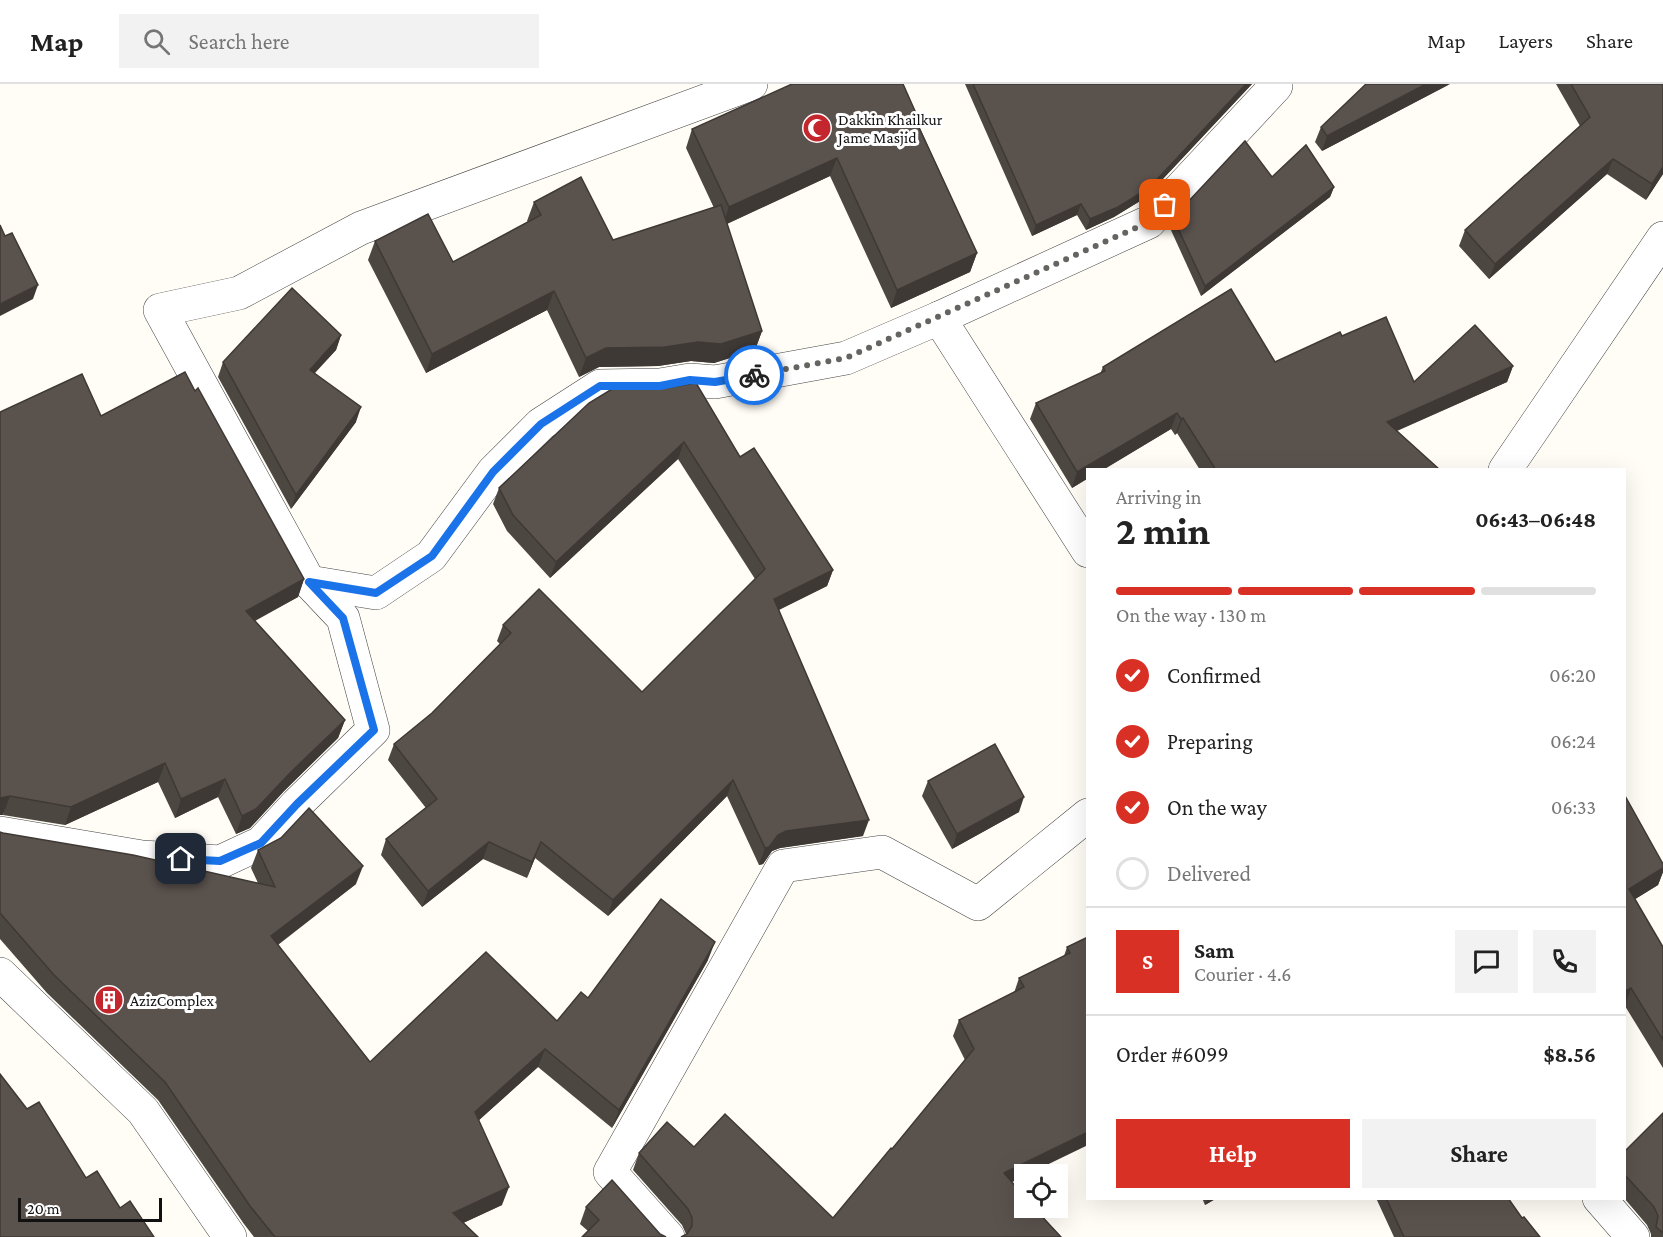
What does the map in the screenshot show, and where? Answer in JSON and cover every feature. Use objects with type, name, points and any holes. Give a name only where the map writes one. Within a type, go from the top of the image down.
[{"type":"street","points":[[309,582],[376,593],[432,556],[493,472],[541,424],[600,386],[660,386],[690,380],[715,382],[846,358],[1149,222],[1276,86],[1275,84]]},
{"type":"street","points":[[0,833],[142,857],[220,861],[261,843],[297,804],[374,730],[343,618],[309,582],[160,310],[239,293],[360,228],[733,87]]},
{"type":"street","points":[[1506,468],[1663,238]]},
{"type":"street","points":[[939,318],[1086,548]]},
{"type":"street","points":[[668,1237],[610,1172],[783,866],[882,852],[978,904],[1086,817]]},
{"type":"street","points":[[0,974],[143,1111],[230,1237]]},
{"type":"street","points":[[1601,1200],[1633,1237]]},
{"type":"building","points":[[792,84],[903,84],[919,120],[916,121],[977,253],[897,290],[837,158],[729,207],[692,129]]},
{"type":"building","points":[[973,84],[1246,84],[1149,188],[1118,207],[1090,219],[1081,204],[1036,225]]},
{"type":"building","points":[[1366,84],[1426,84],[1327,136],[1321,127]]},
{"type":"building","points":[[1571,84],[1663,84],[1663,167],[1652,184],[1613,159],[1495,264],[1465,230],[1590,117]]},
{"type":"building","points":[[1245,141],[1272,177],[1306,145],[1334,187],[1205,286],[1173,218]]},
{"type":"building","points":[[581,177],[613,240],[721,205],[762,331],[721,344],[698,342],[665,347],[606,348],[586,358],[554,291],[432,354],[375,241],[428,214],[453,262],[541,215],[534,202]]},
{"type":"building","points":[[0,225],[5,236],[12,233],[38,285],[0,304]]},
{"type":"building","points":[[292,288],[341,335],[310,370],[361,407],[296,495],[223,362]]},
{"type":"building","points":[[1231,289],[1275,362],[1340,332],[1342,336],[1386,317],[1414,382],[1475,325],[1513,366],[1387,422],[1438,468],[1215,468],[1183,418],[1181,419],[1177,413],[1077,472],[1036,403],[1105,371],[1103,367]]},
{"type":"building","points":[[185,372],[195,391],[198,388],[304,579],[246,611],[345,720],[256,809],[242,816],[225,779],[181,799],[165,763],[71,807],[10,796],[0,798],[0,412],[82,374],[101,416]]},
{"type":"building","points":[[696,383],[740,457],[754,448],[833,570],[774,599],[869,820],[786,831],[778,835],[769,847],[765,848],[733,780],[613,900],[541,842],[532,862],[489,842],[428,891],[386,839],[437,799],[394,744],[432,713],[511,633],[503,625],[539,589],[642,692],[765,569],[684,442],[556,562],[513,515],[499,488],[589,403],[612,389],[666,388]]},
{"type":"building","points":[[995,744],[1024,797],[957,834],[928,781]]},
{"type":"building","points":[[1626,798],[1663,864],[1663,868],[1629,889],[1663,947],[1663,1040],[1631,988],[1626,991]]},
{"type":"building","points":[[309,808],[363,866],[271,936],[370,1062],[486,952],[557,1021],[581,992],[588,998],[661,899],[715,942],[619,1110],[545,1049],[475,1112],[509,1187],[453,1213],[478,1237],[275,1237],[250,1206],[165,1082],[54,975],[0,913],[0,832],[133,855],[275,887],[258,850],[281,838]]},
{"type":"building","points":[[1086,938],[1086,1133],[1022,1164],[1014,1164],[1014,1168],[1004,1173],[1014,1184],[1014,1218],[1043,1218],[1061,1237],[681,1237],[687,1234],[692,1226],[692,1218],[688,1209],[639,1153],[667,1122],[694,1147],[725,1114],[833,1218],[974,1049],[959,1020],[1024,987],[1019,978],[1070,953],[1067,947]]},
{"type":"building","points":[[0,1074],[27,1109],[39,1102],[86,1178],[97,1171],[120,1208],[130,1201],[154,1237],[0,1237]]},
{"type":"building","points":[[1663,1113],[1663,1233],[1656,1227],[1658,1216],[1654,1207],[1626,1176],[1626,1150]]},
{"type":"building","points":[[612,1180],[660,1234],[666,1237],[582,1237],[599,1220],[586,1207]]},
{"type":"building","points":[[1387,1200],[1509,1200],[1540,1237],[1404,1237]]},
{"type":"way so far","points":[[754,375],[846,358],[1149,222],[1165,205]]},
{"type":"place","name":"Dakkin Khailkur Jame Masjid","points":[[817,128]]},
{"type":"place","name":"AzizComplex","points":[[109,1000]]},
{"type":"route","points":[[181,859],[220,861],[261,843],[297,804],[374,730],[343,618],[309,582],[376,593],[432,556],[493,472],[541,424],[600,386],[660,386],[690,380],[715,382],[754,375]]}]
